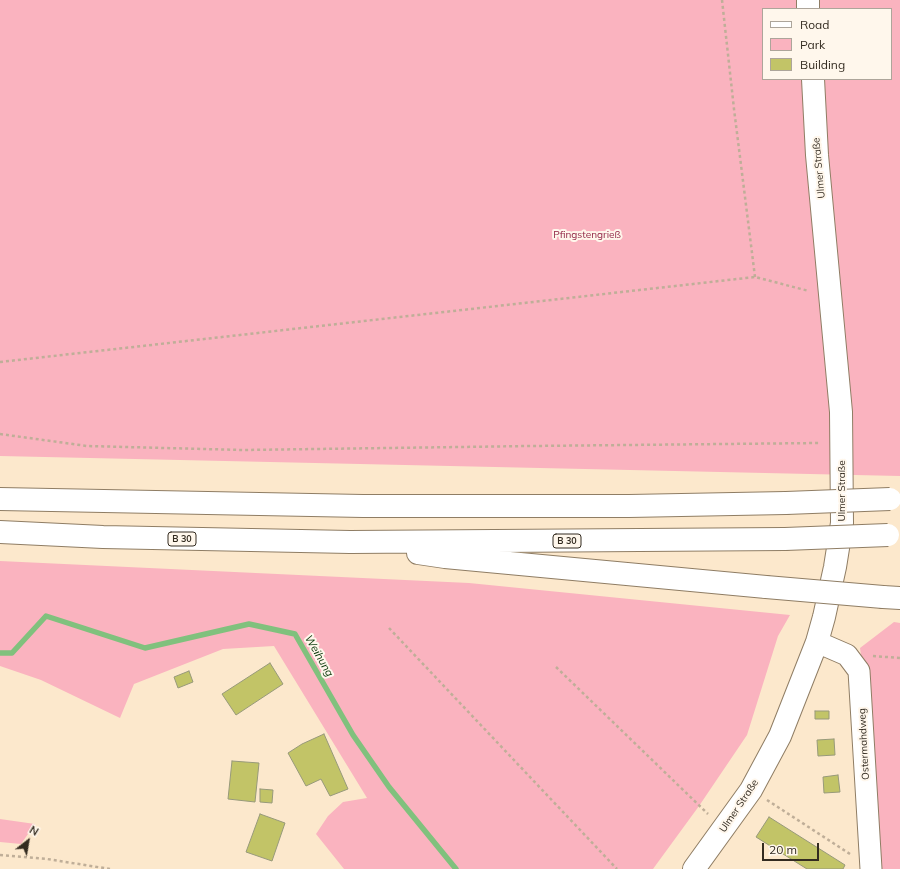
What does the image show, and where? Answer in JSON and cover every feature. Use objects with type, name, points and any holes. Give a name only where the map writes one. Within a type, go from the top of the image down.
[{"type":"main road","name":"Ulmer Straße","points":[[694,869],[751,790],[780,736],[817,642],[835,567],[842,523],[841,412],[817,155],[813,80]]},
{"type":"main road","points":[[3,499],[461,507],[629,506],[895,499]]},
{"type":"main road","name":"B 30","points":[[7,533],[103,537],[350,542],[785,539],[894,535]]},
{"type":"main road","points":[[350,542],[445,557],[891,598]]},
{"type":"street","name":"Ostermahdweg","points":[[817,642],[847,655],[860,671],[871,863]]},
{"type":"path","points":[[722,0],[755,277]]},
{"type":"path","points":[[0,362],[755,277],[818,294],[830,293]]},
{"type":"path","points":[[0,434],[87,446],[243,450],[842,444]]},
{"type":"path","points":[[389,628],[617,869]]},
{"type":"path","points":[[556,667],[723,828]]},
{"type":"path","points":[[772,803],[848,853],[858,856],[871,863]]},
{"type":"path","points":[[0,855],[47,859],[110,869]]},
{"type":"green space","name":"Pfingstengrieß","points":[[0,0],[900,0],[900,476],[0,456]]},
{"type":"green space","points":[[0,561],[469,583],[790,615],[778,636],[747,735],[699,806],[653,869],[344,869],[316,834],[328,816],[343,802],[367,798],[274,646],[223,649],[134,684],[120,718],[41,680],[0,666]]},
{"type":"green space","points":[[894,622],[900,623],[900,869],[874,869],[865,684],[860,648]]},
{"type":"green space","points":[[0,819],[35,824],[21,844],[0,842]]},
{"type":"building","points":[[270,663],[283,684],[236,715],[222,694]]},
{"type":"building","points":[[189,671],[193,682],[178,688],[174,677]]},
{"type":"building","points":[[815,711],[829,711],[829,719],[815,719]]},
{"type":"building","points":[[324,734],[348,789],[330,796],[321,779],[306,786],[288,753],[302,744]]},
{"type":"building","points":[[834,739],[835,755],[818,756],[817,740]]},
{"type":"building","points":[[232,761],[259,763],[255,802],[228,799]]},
{"type":"building","points":[[838,775],[840,792],[824,793],[823,777]]},
{"type":"building","points":[[260,789],[273,790],[272,803],[260,802]]},
{"type":"building","points":[[260,814],[285,823],[272,861],[246,852]]},
{"type":"building","points":[[769,817],[845,865],[843,869],[807,869],[756,837]]},
{"type":"waterway","name":"Weihung","points":[[0,653],[12,653],[46,616],[145,648],[249,624],[295,634],[353,735],[389,787],[456,869]]}]
